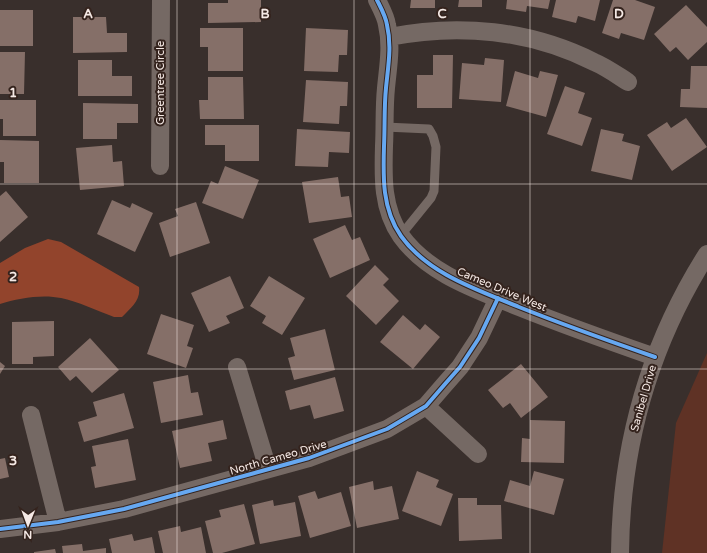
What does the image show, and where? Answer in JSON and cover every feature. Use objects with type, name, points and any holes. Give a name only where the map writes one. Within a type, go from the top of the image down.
[{"type":"street","name":"Greentree Circle","points":[[160,166],[161,0]]},
{"type":"street","name":"Cameo Drive West","points":[[377,0],[387,24],[390,62],[386,89],[384,190],[390,214],[401,235],[417,253],[438,270],[463,284],[558,323],[655,357]]},
{"type":"street","points":[[389,37],[445,30],[471,30],[509,34],[547,43],[571,51],[595,62],[628,82]]},
{"type":"street","name":"Sanibel Drive","points":[[620,553],[620,526],[624,480],[632,434],[640,401],[655,357],[670,320],[691,279],[707,254]]},
{"type":"street","name":"North Cameo Drive","points":[[0,529],[58,522],[124,509],[335,450],[387,429],[426,406],[464,361],[479,338],[498,298]]},
{"type":"street","points":[[237,367],[268,469]]},
{"type":"street","points":[[426,406],[478,454]]},
{"type":"street","points":[[31,415],[58,522]]},
{"type":"lane","points":[[385,127],[429,129],[436,147],[434,191],[431,198],[401,235]]},
{"type":"shaded area","points":[[48,239],[61,242],[139,287],[135,304],[122,317],[114,317],[74,301],[46,296],[30,297],[0,304],[0,263],[25,248]]},
{"type":"shaded area","points":[[707,353],[707,553],[662,553],[676,423]]},
{"type":"building","points":[[228,0],[261,0],[261,22],[208,23],[208,3],[228,3]]},
{"type":"building","points":[[411,0],[435,0],[435,8],[410,8]]},
{"type":"building","points":[[459,0],[482,0],[482,7],[458,7]]},
{"type":"building","points":[[507,0],[550,0],[548,9],[527,6],[526,12],[506,9]]},
{"type":"building","points":[[556,0],[600,0],[595,21],[578,16],[576,23],[552,17]]},
{"type":"building","points":[[613,0],[635,0],[655,7],[644,40],[621,33],[619,39],[602,33]]},
{"type":"building","points":[[686,5],[707,27],[707,42],[688,60],[676,47],[670,52],[654,34]]},
{"type":"building","points":[[0,10],[33,10],[33,46],[0,46]]},
{"type":"building","points":[[73,17],[106,17],[107,33],[127,33],[127,52],[73,53]]},
{"type":"building","points":[[200,28],[243,28],[243,71],[208,71],[208,47],[200,47]]},
{"type":"building","points":[[306,28],[348,30],[347,55],[339,55],[338,72],[304,71]]},
{"type":"building","points":[[0,52],[25,52],[24,94],[0,94]]},
{"type":"building","points":[[433,55],[453,55],[452,108],[417,108],[417,75],[433,75]]},
{"type":"building","points":[[485,58],[504,60],[501,102],[459,99],[462,63],[484,65]]},
{"type":"building","points":[[78,60],[112,60],[112,76],[132,76],[132,96],[78,96]]},
{"type":"building","points":[[691,66],[707,66],[707,108],[680,107],[681,89],[690,89]]},
{"type":"building","points":[[515,71],[538,78],[540,71],[558,75],[546,117],[506,106]]},
{"type":"building","points":[[208,77],[243,77],[244,119],[200,119],[199,100],[208,100]]},
{"type":"building","points":[[306,80],[348,82],[347,106],[340,106],[339,124],[303,122]]},
{"type":"building","points":[[565,86],[585,93],[578,113],[592,118],[582,146],[547,134]]},
{"type":"building","points":[[0,100],[36,100],[36,136],[3,136],[3,119],[0,119]]},
{"type":"building","points":[[83,103],[138,104],[138,123],[117,123],[117,139],[83,139]]},
{"type":"building","points":[[686,118],[707,147],[672,171],[647,135],[667,122],[671,128]]},
{"type":"building","points":[[205,125],[259,125],[259,161],[225,161],[225,145],[205,145]]},
{"type":"building","points":[[297,129],[350,132],[349,153],[329,152],[328,167],[295,166]]},
{"type":"building","points":[[601,129],[624,134],[622,141],[640,146],[632,180],[591,171]]},
{"type":"building","points":[[0,140],[39,141],[39,183],[4,183],[4,162],[0,162]]},
{"type":"building","points":[[112,145],[113,162],[122,161],[124,186],[80,190],[76,148]]},
{"type":"building","points":[[225,166],[259,180],[243,219],[202,203],[211,181],[218,184]]},
{"type":"building","points":[[338,177],[341,197],[349,196],[352,217],[309,223],[302,182]]},
{"type":"building","points":[[6,191],[28,217],[0,242],[0,196]]},
{"type":"building","points":[[112,200],[130,208],[132,203],[153,213],[135,252],[97,234]]},
{"type":"building","points":[[196,202],[210,243],[170,257],[159,223],[178,216],[175,209]]},
{"type":"building","points":[[345,225],[352,240],[360,237],[370,260],[330,278],[313,239]]},
{"type":"building","points":[[375,265],[389,279],[383,285],[399,301],[376,325],[346,296]]},
{"type":"building","points":[[230,276],[244,308],[226,316],[230,323],[209,332],[191,293]]},
{"type":"building","points":[[269,276],[305,298],[282,335],[262,323],[266,316],[250,306]]},
{"type":"building","points":[[161,314],[194,325],[187,346],[193,348],[186,368],[147,354]]},
{"type":"building","points":[[403,315],[420,330],[425,324],[440,337],[413,369],[380,342]]},
{"type":"building","points":[[54,321],[54,356],[33,357],[33,364],[12,364],[12,322]]},
{"type":"building","points":[[325,329],[335,370],[294,380],[288,358],[295,356],[290,338]]},
{"type":"building","points":[[90,338],[119,370],[92,393],[76,376],[70,381],[58,367]]},
{"type":"building","points":[[0,362],[5,366],[0,374]]},
{"type":"building","points":[[521,364],[548,397],[521,418],[510,403],[503,408],[488,390]]},
{"type":"building","points":[[188,375],[191,393],[198,392],[203,415],[161,423],[153,382]]},
{"type":"building","points":[[335,377],[344,411],[314,419],[310,405],[290,410],[285,391]]},
{"type":"building","points":[[124,393],[134,428],[84,442],[78,422],[97,416],[93,402]]},
{"type":"building","points":[[223,420],[227,439],[208,443],[212,461],[180,468],[172,431]]},
{"type":"building","points":[[530,420],[565,421],[564,463],[521,462],[522,438],[530,439]]},
{"type":"building","points":[[128,439],[136,480],[95,488],[91,467],[96,466],[92,446]]},
{"type":"building","points":[[5,458],[9,477],[0,479],[0,459]]},
{"type":"building","points":[[417,471],[439,480],[436,487],[453,494],[441,526],[402,511]]},
{"type":"building","points":[[534,471],[564,479],[554,515],[504,501],[510,480],[530,486]]},
{"type":"building","points":[[373,481],[374,490],[392,486],[399,519],[357,528],[349,487]]},
{"type":"building","points":[[315,491],[318,499],[341,492],[351,526],[310,538],[298,496]]},
{"type":"building","points":[[458,498],[477,498],[477,505],[501,505],[502,539],[459,541]]},
{"type":"building","points":[[273,500],[274,506],[295,502],[301,536],[260,544],[252,505]]},
{"type":"building","points":[[244,504],[255,544],[222,553],[213,553],[205,521],[221,517],[219,510]]},
{"type":"building","points":[[180,526],[181,532],[201,527],[206,553],[163,553],[158,531]]},
{"type":"building","points":[[132,534],[134,541],[152,537],[155,553],[112,553],[109,539]]},
{"type":"building","points":[[82,544],[83,551],[106,548],[106,553],[63,553],[62,546]]},
{"type":"building","points":[[55,549],[56,553],[34,553],[34,552]]},
{"type":"cycle path","points":[[377,0],[386,19],[389,41],[385,95],[385,192],[390,215],[401,236],[425,261],[439,271],[471,287],[553,320],[655,357]]},
{"type":"cycle path","points":[[0,529],[58,522],[124,509],[309,458],[387,429],[426,406],[460,367],[479,338],[498,298]]}]
